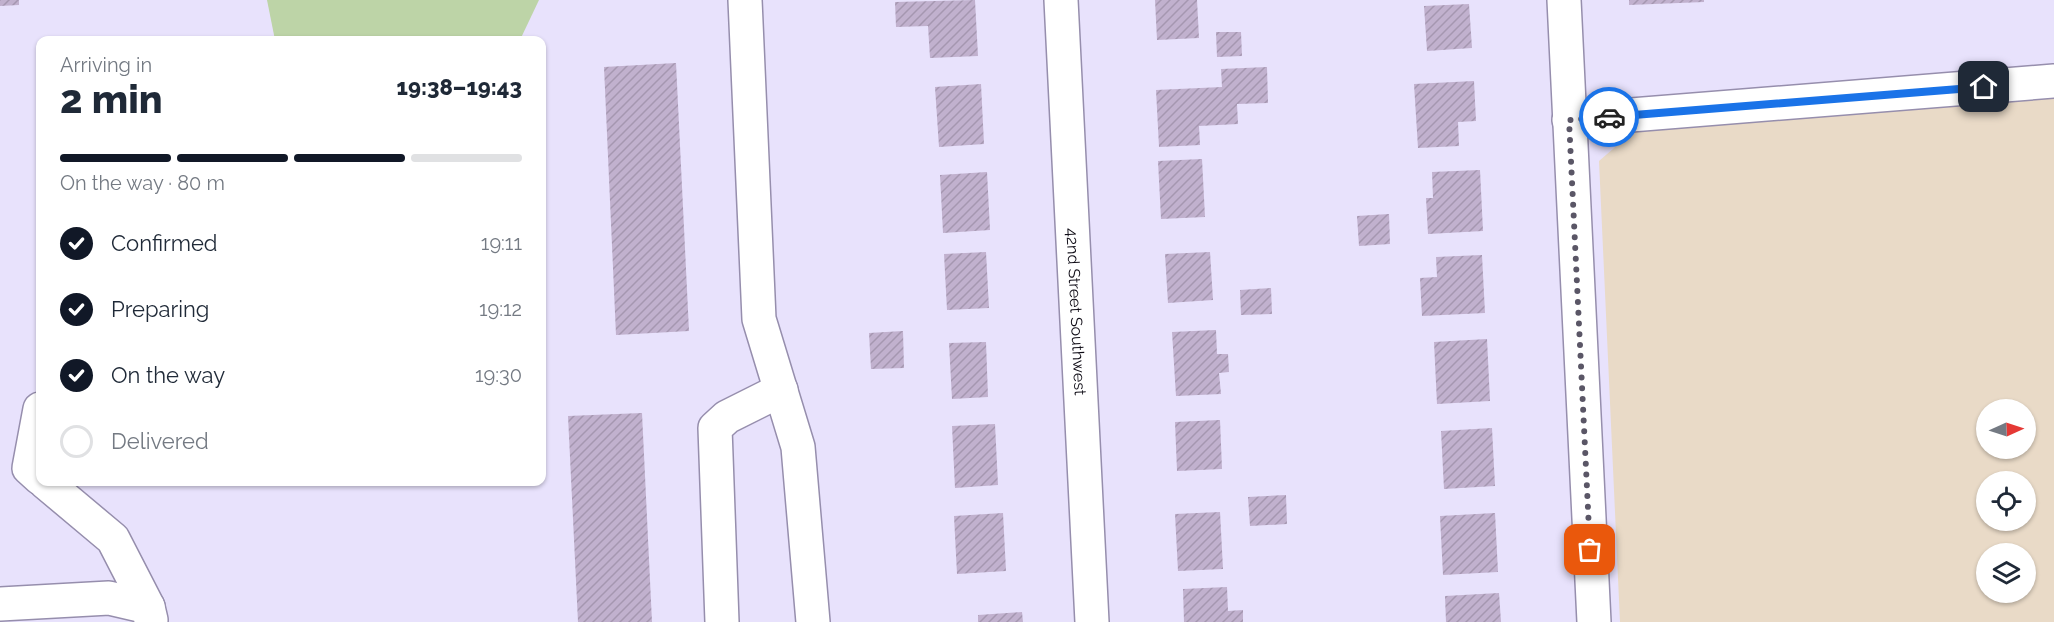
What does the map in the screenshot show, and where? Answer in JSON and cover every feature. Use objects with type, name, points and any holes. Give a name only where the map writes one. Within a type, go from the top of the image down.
[{"type":"street","points":[[745,0],[759,320],[798,447],[813,622]]},
{"type":"street","name":"42nd Street Southwest","points":[[1062,0],[1092,622]]},
{"type":"street","points":[[1564,0],[1594,622]]},
{"type":"street","points":[[1569,120],[2054,81]]},
{"type":"street","points":[[722,622],[715,428],[727,417],[781,390]]},
{"type":"street","points":[[36,430],[29,468],[36,474]]},
{"type":"street","points":[[50,486],[113,539],[150,614]]},
{"type":"street","points":[[0,603],[109,598],[150,614]]},
{"type":"shaded area","points":[[2054,98],[2054,622],[1620,622],[1599,161],[1636,129]]},
{"type":"green space","points":[[267,0],[539,0],[522,36],[274,36]]},
{"type":"building","points":[[0,0],[19,0],[19,5],[0,6]]},
{"type":"building","points":[[975,0],[978,56],[930,58],[928,26],[896,27],[895,2]]},
{"type":"building","points":[[1155,0],[1197,0],[1199,38],[1157,40]]},
{"type":"building","points":[[1629,0],[1704,0],[1704,2],[1629,5]]},
{"type":"building","points":[[1469,4],[1472,48],[1427,51],[1424,6]]},
{"type":"building","points":[[1216,32],[1241,32],[1242,56],[1217,57]]},
{"type":"building","points":[[676,63],[689,331],[616,335],[604,67]]},
{"type":"building","points":[[1267,67],[1268,103],[1237,104],[1238,124],[1199,126],[1200,145],[1159,147],[1156,90],[1222,87],[1221,69]]},
{"type":"building","points":[[1474,81],[1476,121],[1458,122],[1459,146],[1418,148],[1414,84]]},
{"type":"building","points":[[981,84],[984,144],[939,147],[935,87]]},
{"type":"building","points":[[1202,159],[1205,217],[1161,219],[1158,161]]},
{"type":"building","points":[[1480,170],[1483,231],[1428,234],[1426,198],[1433,198],[1432,172]]},
{"type":"building","points":[[987,172],[990,230],[943,233],[940,175]]},
{"type":"building","points":[[1389,214],[1390,244],[1359,246],[1357,216]]},
{"type":"building","points":[[986,252],[989,308],[947,310],[944,254]]},
{"type":"building","points":[[1210,252],[1213,300],[1168,303],[1165,254]]},
{"type":"building","points":[[1482,255],[1485,313],[1422,316],[1420,278],[1437,277],[1436,257]]},
{"type":"building","points":[[1271,288],[1272,314],[1241,315],[1240,290]]},
{"type":"building","points":[[1216,330],[1217,354],[1228,354],[1229,372],[1219,373],[1221,394],[1176,396],[1172,332]]},
{"type":"building","points":[[903,331],[904,368],[871,369],[869,333]]},
{"type":"building","points":[[1487,339],[1490,401],[1437,404],[1434,342]]},
{"type":"building","points":[[986,342],[988,397],[952,399],[949,343]]},
{"type":"building","points":[[642,413],[652,622],[578,622],[568,416]]},
{"type":"building","points":[[1220,420],[1222,469],[1177,471],[1175,422]]},
{"type":"building","points":[[995,424],[998,485],[955,488],[952,426]]},
{"type":"building","points":[[1492,428],[1495,486],[1444,489],[1441,431]]},
{"type":"building","points":[[1286,495],[1287,524],[1250,526],[1248,497]]},
{"type":"building","points":[[1220,512],[1223,569],[1178,571],[1175,514]]},
{"type":"building","points":[[1003,513],[1006,571],[957,574],[954,516]]},
{"type":"building","points":[[1495,513],[1498,572],[1443,575],[1440,516]]},
{"type":"building","points":[[1227,587],[1228,611],[1243,610],[1243,622],[1184,622],[1183,589]]},
{"type":"building","points":[[1499,593],[1501,622],[1446,622],[1445,596]]},
{"type":"building","points":[[1022,612],[1023,622],[978,622],[978,615]]},
{"type":"way so far","points":[[1590,550],[1569,120],[1609,117]]},
{"type":"route","points":[[1609,117],[1984,87]]}]
